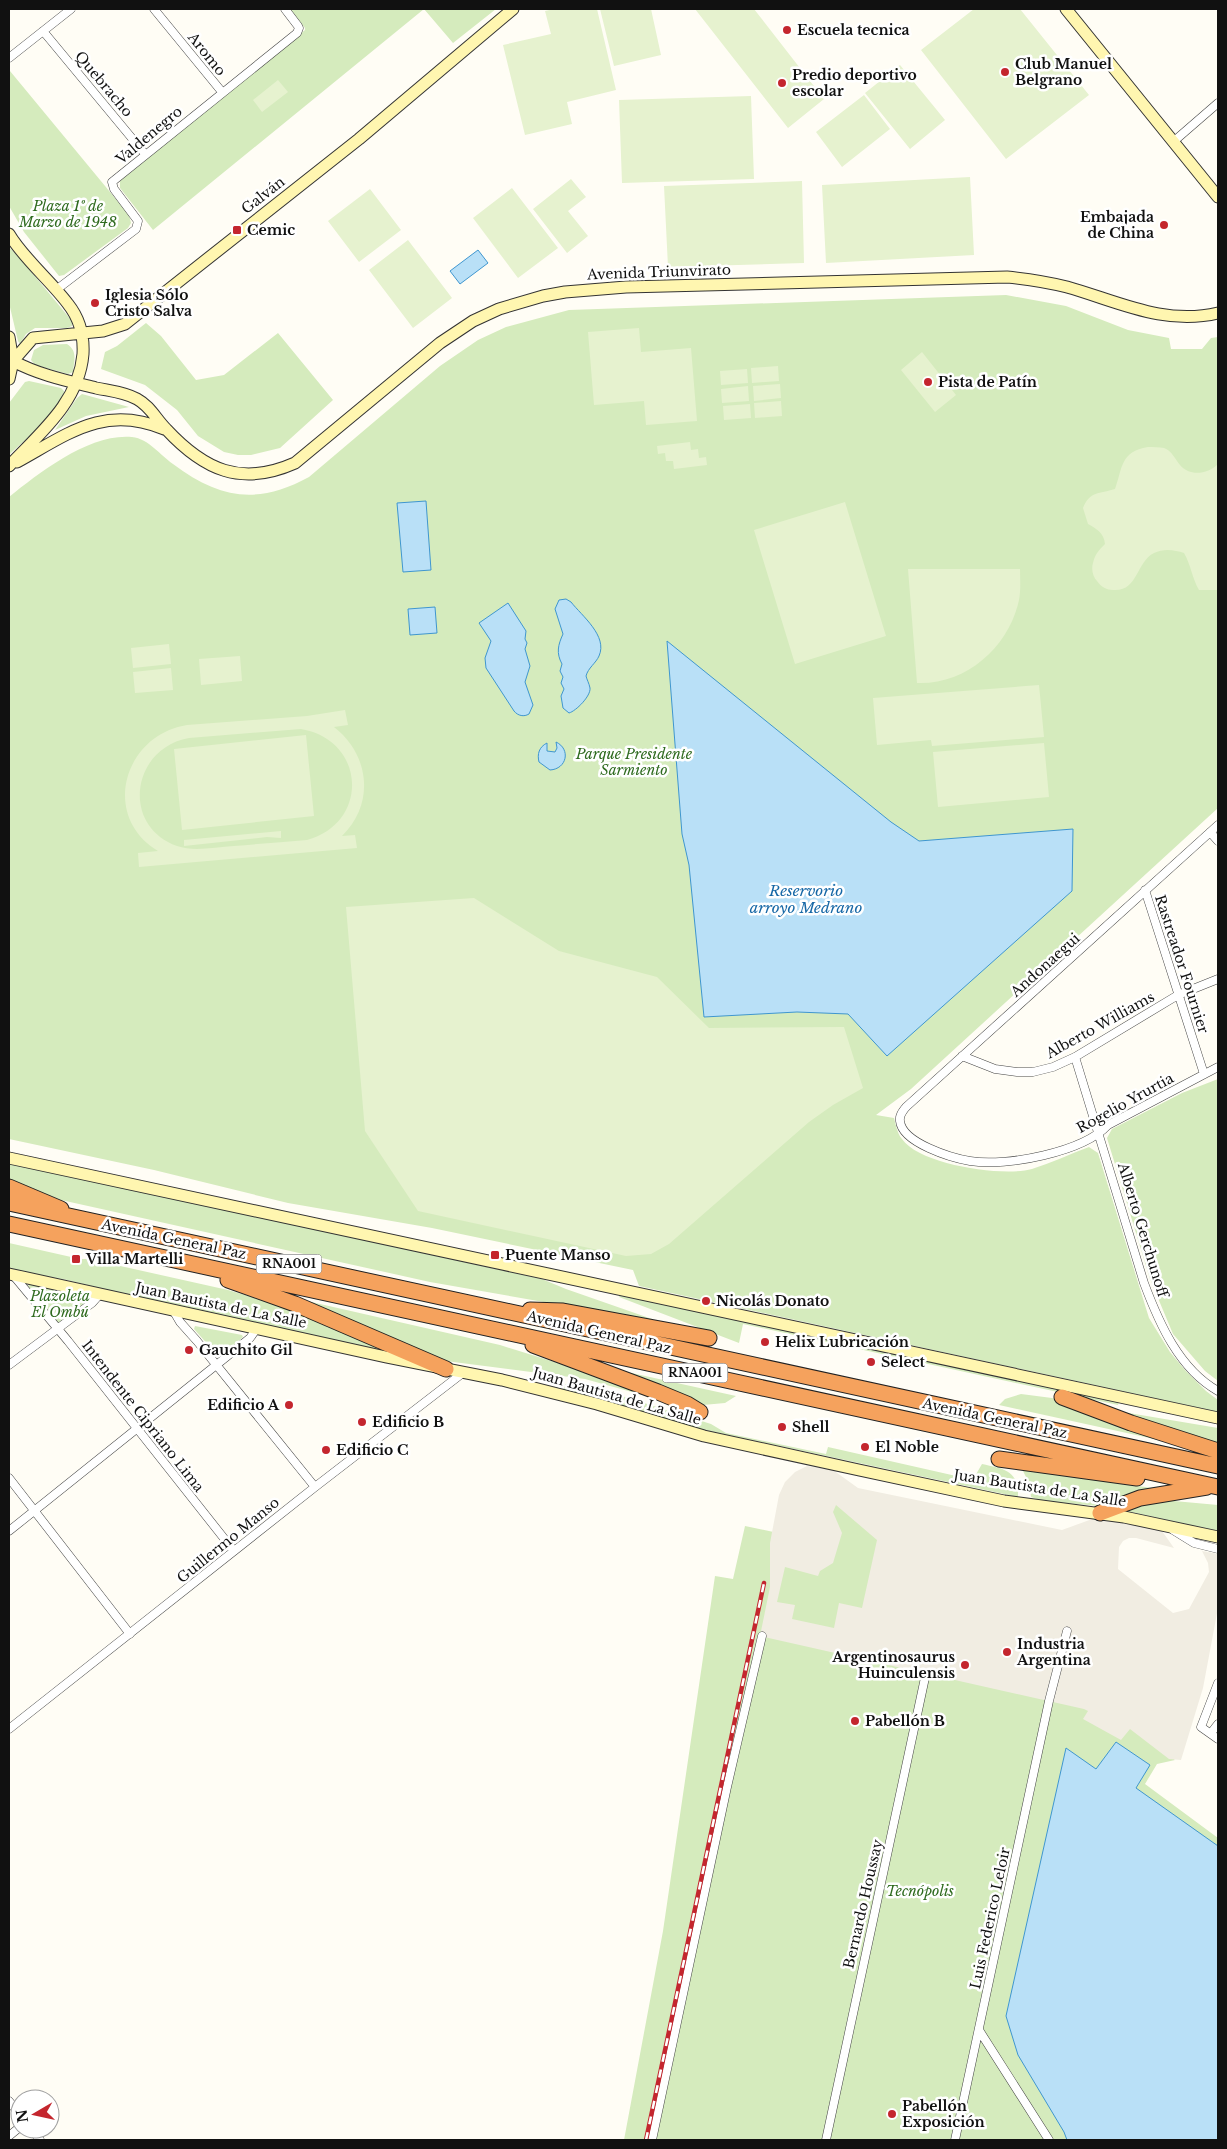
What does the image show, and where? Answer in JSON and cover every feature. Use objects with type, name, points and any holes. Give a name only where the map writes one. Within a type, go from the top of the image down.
[{"type":"highway","points":[[9,1187],[44,1200],[85,1220]]},
{"type":"highway","name":"Avenida General Paz","points":[[9,1203],[1218,1466]]},
{"type":"highway","name":"Avenida General Paz","points":[[9,1224],[1217,1486]]},
{"type":"highway","points":[[175,1260],[295,1304],[446,1369]]},
{"type":"highway","points":[[493,1308],[563,1311],[709,1338]]},
{"type":"highway","points":[[497,1330],[561,1357],[658,1392],[687,1404],[700,1412]]},
{"type":"highway","points":[[1062,1397],[1092,1409],[1218,1451]]},
{"type":"highway","points":[[999,1459],[1102,1474],[1217,1486]]},
{"type":"highway","points":[[1100,1513],[1140,1498],[1217,1486]]},
{"type":"street","points":[[9,58],[71,9]]},
{"type":"street","name":"Aromo","points":[[154,9],[222,92]]},
{"type":"street","name":"Valdenegro","points":[[56,290],[136,229],[138,221],[114,189],[112,182],[296,33],[299,28],[285,9]]},
{"type":"street","name":"Galván","points":[[13,361],[32,338],[54,334],[82,334],[116,328],[142,312],[359,139],[513,9]]},
{"type":"street","points":[[1070,10],[1218,198]]},
{"type":"street","name":"Quebracho","points":[[43,30],[145,154]]},
{"type":"street","points":[[1173,142],[1218,103]]},
{"type":"street","points":[[9,236],[76,315],[82,334],[82,364],[76,383],[64,407],[9,466]]},
{"type":"street","name":"Avenida Triunvirato","points":[[13,361],[38,373],[119,392],[136,399],[149,407],[166,429],[190,453],[206,464],[225,472],[243,475],[278,470],[295,463],[440,343],[473,321],[518,303],[565,292],[595,288],[1006,277],[1049,282],[1155,315],[1183,318],[1218,313]]},
{"type":"street","points":[[9,338],[13,361],[9,379]]},
{"type":"street","name":"Avenida Triunvirato","points":[[9,466],[84,426],[128,419],[140,420],[166,429]]},
{"type":"street","name":"Andonaegui","points":[[902,1129],[900,1116],[906,1107],[1218,825]]},
{"type":"street","points":[[1210,832],[1218,841]]},
{"type":"street","name":"Rastreador Fournier","points":[[1145,890],[1204,1074]]},
{"type":"street","name":"Alberto Williams","points":[[962,1056],[995,1069],[1016,1072],[1033,1072],[1053,1067],[1075,1057],[1178,995],[1218,979]]},
{"type":"street","name":"Alberto Gerchunoff","points":[[1075,1057],[1144,1283],[1155,1312],[1171,1342],[1189,1367],[1218,1391]]},
{"type":"street","name":"Rogelio Yrurtia","points":[[902,1129],[915,1141],[971,1162],[1032,1159],[1065,1149],[1100,1134],[1108,1125],[1218,1067]]},
{"type":"street","points":[[9,1158],[1218,1418]]},
{"type":"street","name":"Juan Bautista de La Salle","points":[[11,1274],[386,1357],[464,1372],[596,1404],[661,1424],[733,1442],[1004,1501],[1100,1513],[1218,1537]]},
{"type":"street","name":"Intendente Cipriano Lima","points":[[11,1274],[57,1328],[234,1551]]},
{"type":"street","points":[[9,1365],[92,1303],[100,1294]]},
{"type":"street","points":[[173,1310],[180,1322],[217,1364],[315,1487]]},
{"type":"street","points":[[9,1531],[250,1338],[258,1328]]},
{"type":"street","name":"Guillermo Manso","points":[[9,1729],[315,1487],[464,1372]]},
{"type":"street","points":[[9,1478],[130,1634]]},
{"type":"street","points":[[1165,1525],[1194,1543],[1218,1549]]},
{"type":"street","name":"Luis Federico Leloir","points":[[955,2140],[1049,1701],[1067,1631]]},
{"type":"street","points":[[652,2140],[731,1771],[762,1636]]},
{"type":"street","name":"Bernardo Houssay","points":[[826,2140],[926,1673]]},
{"type":"street","points":[[1218,1683],[1201,1727],[1218,1739]]},
{"type":"street","points":[[1211,1733],[1218,1724]]},
{"type":"street","points":[[978,2030],[1049,2140]]},
{"type":"green space","points":[[290,9],[424,9],[153,230],[120,188],[120,181],[305,30]]},
{"type":"green space","points":[[424,9],[496,9],[453,43]]},
{"type":"green space","points":[[554,9],[597,9],[616,90],[567,102],[572,124],[525,135],[503,45],[551,34],[545,11]]},
{"type":"green space","points":[[600,9],[651,9],[661,55],[614,66]]},
{"type":"green space","name":"Predio deportivo escolar","points":[[695,9],[754,9],[824,99],[788,128]]},
{"type":"green space","name":"Club Manuel Belgrano","points":[[974,9],[1020,9],[1089,95],[1006,159],[921,50]]},
{"type":"green space","points":[[900,65],[945,120],[910,149],[865,93]]},
{"type":"green space","name":"Plaza 1º de Marzo de 1948","points":[[10,71],[129,215],[131,223],[128,228],[64,275],[59,276],[24,232],[9,206]]},
{"type":"green space","points":[[278,80],[288,92],[262,112],[253,100]]},
{"type":"green space","points":[[864,95],[890,129],[842,167],[816,132]]},
{"type":"green space","points":[[751,96],[754,179],[622,183],[619,100]]},
{"type":"green space","points":[[970,177],[974,255],[826,263],[822,185]]},
{"type":"green space","points":[[571,179],[586,197],[568,211],[588,236],[567,253],[533,209]]},
{"type":"green space","points":[[802,181],[804,263],[668,267],[664,186]]},
{"type":"green space","points":[[512,188],[558,248],[518,278],[473,218]]},
{"type":"green space","points":[[370,189],[401,230],[359,262],[328,221]]},
{"type":"green space","points":[[408,240],[452,298],[413,328],[369,270]]},
{"type":"green space","points":[[9,247],[72,321],[72,326],[67,328],[35,328],[26,334],[20,344],[9,303]]},
{"type":"green space","name":"Parque Presidente Sarmiento","points":[[1006,295],[1066,306],[1128,330],[1169,338],[1171,349],[1202,349],[1211,338],[1218,337],[1218,808],[911,1089],[876,1115],[894,1118],[900,1137],[912,1148],[926,1156],[963,1167],[983,1170],[1019,1171],[1039,1167],[1089,1147],[1098,1153],[1149,1318],[1170,1352],[1185,1370],[1218,1400],[1218,1412],[639,1286],[633,1270],[432,1228],[288,1203],[154,1170],[9,1139],[9,497],[66,456],[99,441],[116,437],[132,437],[144,441],[190,476],[206,485],[223,491],[239,494],[273,492],[309,477],[440,366],[478,340],[506,327],[569,310]]},
{"type":"green space","points":[[146,323],[161,336],[196,380],[224,375],[278,333],[333,400],[280,448],[251,455],[224,452],[198,436],[177,410],[145,385],[101,369],[105,352],[117,346]]},
{"type":"green space","points":[[639,328],[641,352],[691,348],[697,421],[646,425],[644,401],[594,405],[588,332]]},
{"type":"green space","points":[[67,344],[74,353],[73,372],[68,374],[35,365],[31,360],[34,350],[43,345]]},
{"type":"green space","name":"Pista de Patín","points":[[922,352],[956,395],[935,412],[901,370]]},
{"type":"green space","points":[[778,366],[779,381],[752,383],[751,368]]},
{"type":"green space","points":[[747,369],[748,383],[721,385],[720,371]]},
{"type":"green space","points":[[29,381],[61,388],[64,391],[57,407],[50,416],[9,455],[9,403],[25,382]]},
{"type":"green space","points":[[780,384],[781,398],[754,401],[753,386]]},
{"type":"green space","points":[[748,386],[749,401],[722,403],[721,389]]},
{"type":"green space","points":[[82,394],[129,407],[86,416],[55,430],[77,398]]},
{"type":"green space","points":[[781,401],[782,416],[755,418],[754,403]]},
{"type":"green space","points":[[750,404],[751,418],[724,420],[723,406]]},
{"type":"green space","points":[[690,442],[691,450],[698,449],[699,458],[706,457],[707,465],[674,469],[673,461],[666,461],[665,453],[658,454],[657,446]]},
{"type":"green space","points":[[1148,447],[1167,449],[1184,469],[1194,473],[1204,472],[1218,464],[1218,590],[1199,590],[1184,553],[1173,550],[1158,551],[1148,557],[1132,582],[1121,589],[1106,589],[1094,577],[1092,568],[1094,560],[1105,544],[1102,534],[1088,524],[1083,508],[1092,496],[1115,489],[1127,457],[1139,449]]},
{"type":"green space","points":[[845,502],[886,636],[795,664],[754,530]]},
{"type":"green space","points":[[908,569],[1020,569],[1020,596],[1014,617],[1006,633],[983,660],[968,670],[952,677],[935,682],[917,683]]},
{"type":"green space","points":[[169,644],[171,664],[133,668],[131,648]]},
{"type":"green space","points":[[240,656],[242,681],[201,685],[199,659]]},
{"type":"green space","points":[[171,668],[173,690],[135,693],[133,672]]},
{"type":"green space","points":[[1039,685],[1044,737],[932,746],[931,740],[877,745],[873,698]]},
{"type":"green space","points":[[345,710],[348,725],[334,727],[346,738],[355,751],[361,765],[364,780],[360,809],[353,823],[342,836],[355,835],[357,848],[139,867],[138,853],[158,851],[140,836],[129,818],[125,798],[127,779],[135,760],[148,744],[165,732],[187,725],[307,716]],"holes":[[[301,729],[323,736],[338,749],[348,764],[352,782],[350,800],[342,817],[327,831],[307,840],[190,849],[177,846],[159,836],[147,822],[141,805],[140,788],[145,771],[155,756],[170,745],[189,738]]]},
{"type":"green space","points":[[306,735],[314,816],[182,830],[174,749]]},
{"type":"green space","points":[[1044,743],[1049,797],[938,807],[933,752]]},
{"type":"green space","points":[[281,831],[281,838],[267,837],[184,846],[184,840]]},
{"type":"green space","points":[[474,898],[559,951],[657,977],[709,1028],[844,1027],[863,1088],[833,1105],[809,1122],[669,1244],[651,1254],[626,1256],[418,1211],[365,1131],[346,907]]},
{"type":"green space","points":[[1218,1079],[1218,1381],[1205,1371],[1173,1334],[1150,1279],[1107,1138],[1112,1129],[1182,1093]]},
{"type":"green space","points":[[9,1163],[542,1279],[652,1319],[652,1321],[430,1282],[61,1200],[9,1181]]},
{"type":"green space","points":[[9,1243],[228,1290],[289,1308],[395,1353],[205,1314],[67,1280],[9,1269]]},
{"type":"green space","name":"Plazoleta El Ombú","points":[[30,1282],[89,1296],[90,1301],[57,1324],[28,1286]]},
{"type":"green space","points":[[620,1295],[1119,1402],[1118,1405],[743,1324],[739,1343],[619,1297]]},
{"type":"green space","points":[[307,1301],[500,1345],[580,1370],[657,1399],[585,1379],[438,1360]]},
{"type":"green space","points":[[195,1326],[242,1335],[243,1337],[223,1355],[218,1356],[194,1329]]},
{"type":"green space","points":[[618,1370],[736,1396],[725,1403],[703,1405]]},
{"type":"green space","points":[[565,1384],[609,1392],[711,1424],[726,1433],[826,1454],[828,1447],[965,1478],[975,1476],[982,1464],[997,1467],[1009,1472],[1013,1476],[1018,1488],[1018,1497],[700,1429],[563,1391]]},
{"type":"green space","points":[[1021,1394],[1052,1398],[1177,1444],[999,1405],[1005,1399]]},
{"type":"green space","points":[[1111,1410],[1218,1428],[1218,1447]]},
{"type":"green space","points":[[1022,1469],[1153,1489],[1099,1506],[1043,1501],[1031,1497],[1030,1485]]},
{"type":"green space","name":"Tecnópolis","points":[[822,1495],[901,1511],[1175,1760],[1157,1764],[1145,1784],[1218,1838],[1218,2140],[624,2140],[663,1931],[715,1576],[733,1579],[745,1526],[792,1536]]},
{"type":"green space","points":[[1163,1500],[1218,1505],[1218,1531],[1126,1511],[1126,1509]]},
{"type":"shaded area","points":[[807,1466],[833,1470],[858,1488],[1062,1530],[1095,1518],[1129,1523],[1162,1531],[1174,1548],[1136,1538],[1129,1538],[1123,1541],[1119,1547],[1118,1569],[1173,1613],[1189,1609],[1209,1572],[1208,1563],[1202,1551],[1218,1554],[1218,1608],[1203,1688],[1181,1760],[1169,1759],[1130,1729],[1121,1740],[1083,1719],[1088,1711],[1084,1709],[760,1636],[770,1587],[770,1543],[779,1495],[785,1482],[795,1472]],"holes":[[[836,1505],[877,1540],[862,1608],[839,1603],[834,1628],[792,1619],[795,1605],[777,1602],[785,1567],[818,1576],[820,1571],[833,1563],[842,1533],[833,1512]]]},
{"type":"water","points":[[478,250],[488,263],[460,284],[450,271]]},
{"type":"water","points":[[426,501],[431,570],[403,572],[397,503]]},
{"type":"water","points":[[566,599],[571,602],[597,634],[601,649],[598,659],[588,670],[586,676],[590,691],[586,699],[569,713],[563,708],[561,696],[564,689],[561,683],[563,677],[560,671],[562,664],[558,649],[563,634],[555,609],[559,600]]},
{"type":"water","points":[[508,603],[526,631],[525,639],[527,643],[525,649],[530,666],[525,682],[533,705],[529,714],[525,716],[521,716],[514,711],[486,668],[485,658],[491,641],[479,623]]},
{"type":"water","points":[[435,607],[437,633],[410,635],[408,609]]},
{"type":"water","name":"Reservorio arroyo Medrano","points":[[667,641],[891,822],[919,841],[1073,829],[1072,891],[887,1056],[848,1014],[797,1012],[704,1017],[689,865],[682,834]]},
{"type":"water","points":[[556,742],[564,749],[565,758],[560,766],[550,770],[539,762],[538,756],[540,749],[547,743],[547,751],[555,752],[557,748]]},
{"type":"water","points":[[1116,1742],[1150,1765],[1136,1788],[1218,1846],[1218,2140],[1067,2140],[1018,2055],[1006,2016],[1066,1748],[1096,1769]]},
{"type":"railway","points":[[646,2140],[764,1583]]},
{"type":"place","name":"Escuela tecnica","points":[[787,30]]},
{"type":"place","name":"Club Manuel Belgrano","points":[[1005,72]]},
{"type":"place","name":"Predio deportivo escolar","points":[[782,83]]},
{"type":"place","name":"Embajada de China","points":[[1164,225]]},
{"type":"place","name":"Cemic","points":[[237,230]]},
{"type":"place","name":"Iglesia Sólo Cristo Salva","points":[[95,303]]},
{"type":"place","name":"Pista de Patín","points":[[928,382]]},
{"type":"place","name":"Puente Manso","points":[[495,1255]]},
{"type":"place","name":"Villa Martelli","points":[[76,1259]]},
{"type":"place","name":"Nicolás Donato","points":[[706,1301]]},
{"type":"place","name":"Helix Lubricación","points":[[765,1342]]},
{"type":"place","name":"Gauchito Gil","points":[[189,1350]]},
{"type":"place","name":"Select","points":[[871,1362]]},
{"type":"place","name":"Edificio A","points":[[289,1405]]},
{"type":"place","name":"Edificio B","points":[[362,1422]]},
{"type":"place","name":"Shell","points":[[782,1427]]},
{"type":"place","name":"El Noble","points":[[865,1447]]},
{"type":"place","name":"Edificio C","points":[[326,1450]]},
{"type":"place","name":"Industria Argentina","points":[[1007,1652]]},
{"type":"place","name":"Argentinosaurus Huinculensis","points":[[965,1665]]},
{"type":"place","name":"Pabellón B","points":[[855,1721]]},
{"type":"place","name":"Pabellón Exposición","points":[[892,2114]]}]
